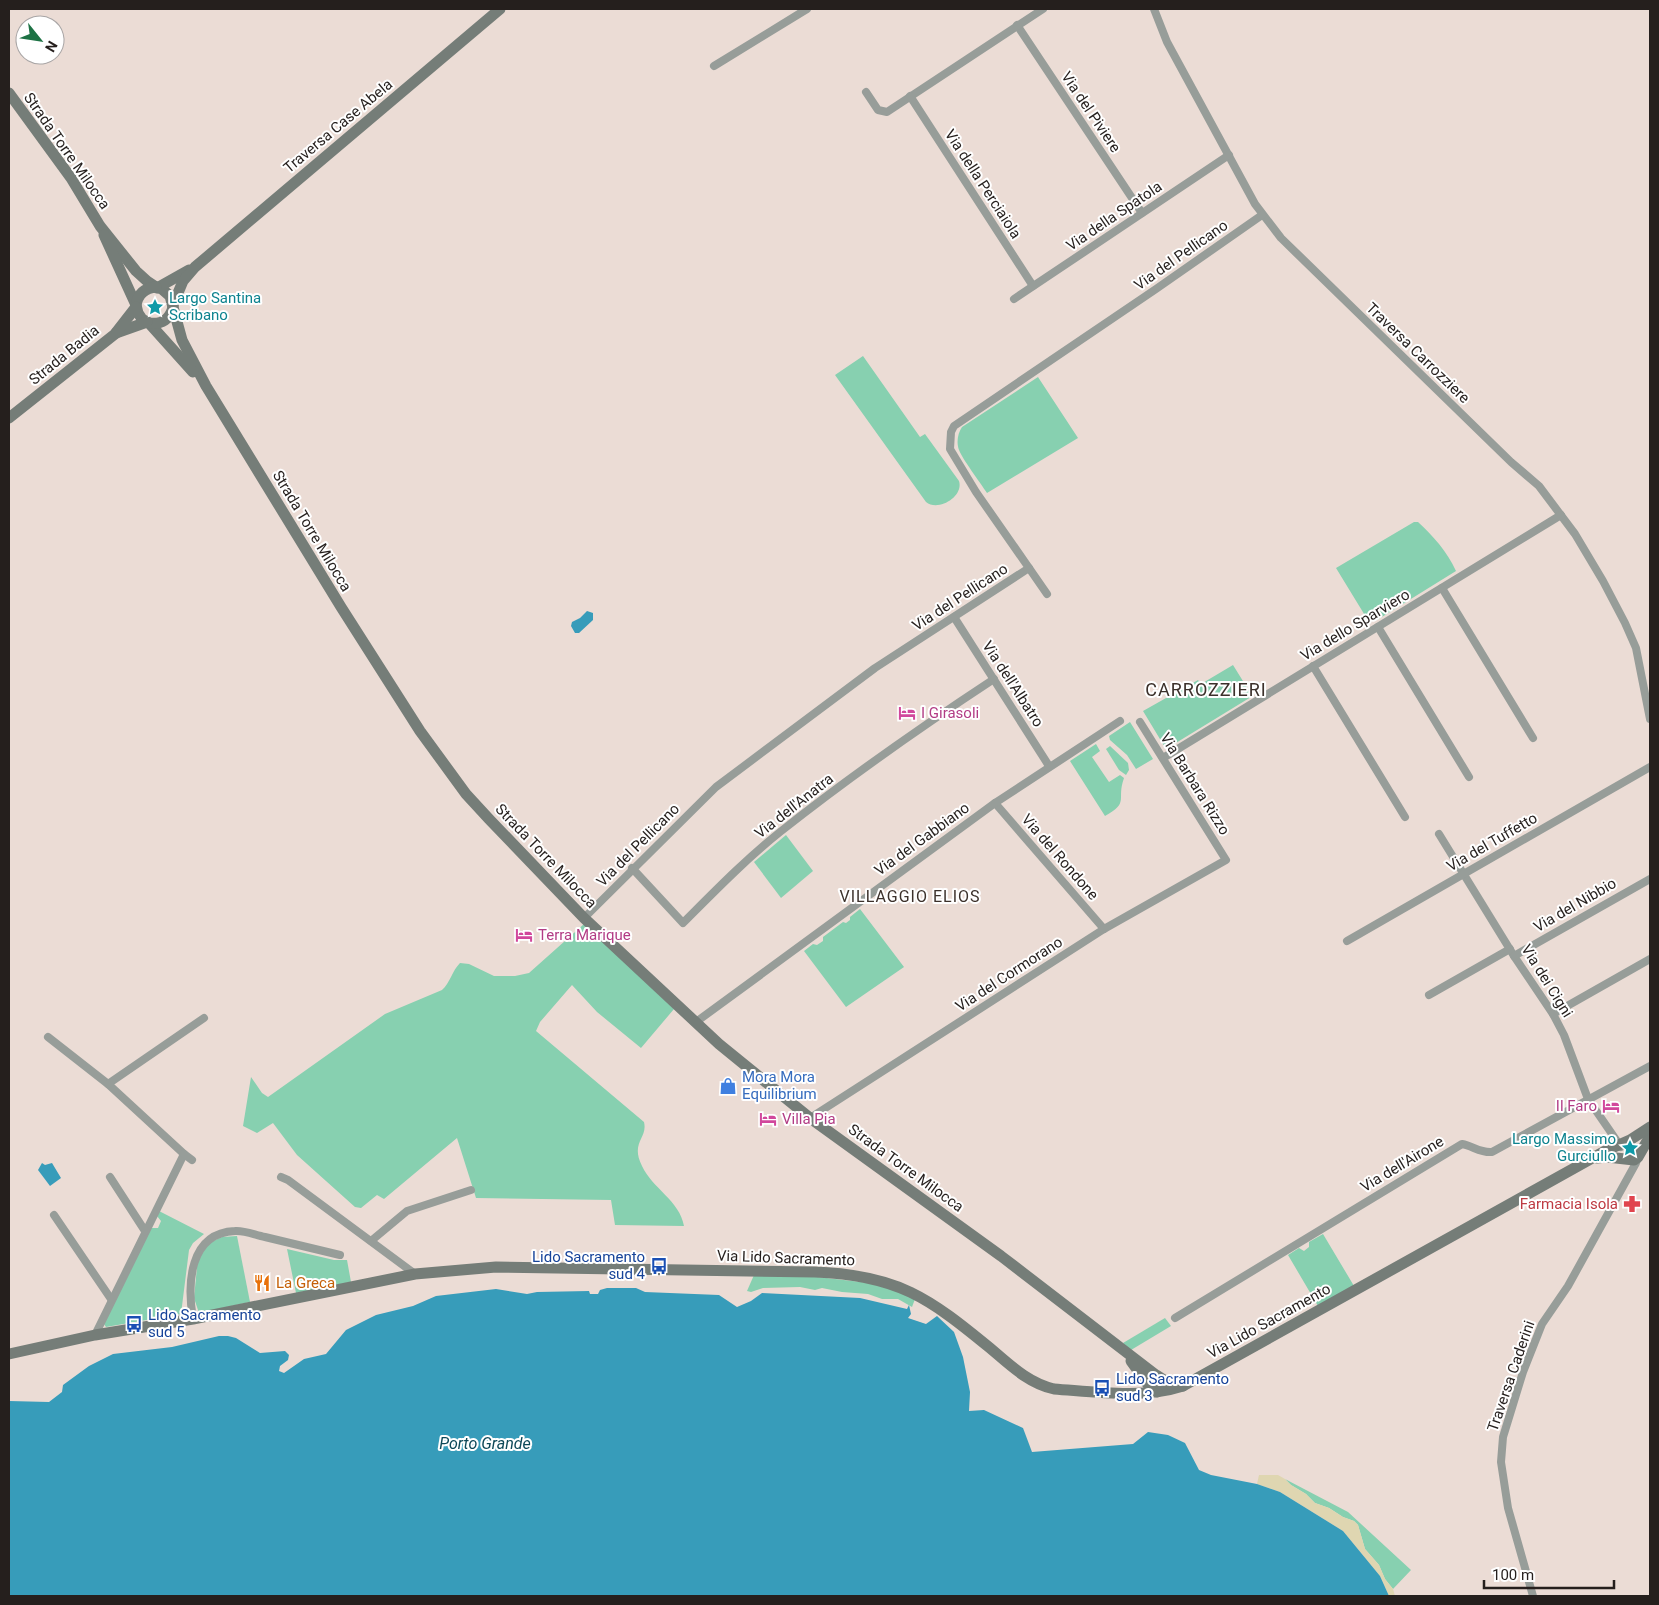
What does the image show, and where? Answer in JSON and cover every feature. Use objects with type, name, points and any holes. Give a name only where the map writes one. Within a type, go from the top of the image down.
[{"type":"street","name":"Traversa Case Abela","points":[[195,267],[500,9]]},
{"type":"street","points":[[714,66],[807,9]]},
{"type":"street","points":[[866,92],[878,110],[887,112],[1043,9]]},
{"type":"street","name":"Traversa Carrozziere","points":[[1154,9],[1167,42],[1262,215],[1288,245],[1511,462],[1539,486],[1561,515],[1583,547],[1625,623],[1636,648],[1650,719]]},
{"type":"street","name":"Via del Piviere","points":[[1018,25],[1142,213]]},
{"type":"street","name":"Strada Torre Milocca","points":[[9,93],[71,178],[100,226]]},
{"type":"street","name":"Via della Perciaiola","points":[[910,96],[1033,286]]},
{"type":"street","name":"Via della Spatola","points":[[1014,299],[1229,155]]},
{"type":"street","name":"Via del Pellicano","points":[[584,918],[632,868],[716,787],[875,668],[1029,568],[976,492],[950,449],[951,432],[954,426],[1262,215]]},
{"type":"street","points":[[100,226],[136,271],[156,288],[166,292],[172,300],[182,340],[206,386]]},
{"type":"street","points":[[100,226],[140,316],[206,386]]},
{"type":"street","points":[[115,334],[136,306],[142,292],[156,288],[195,267]]},
{"type":"street","points":[[115,334],[148,323],[157,324],[165,320],[170,314],[183,281],[195,267]]},
{"type":"street","name":"Strada Badia","points":[[9,418],[115,334]]},
{"type":"street","name":"Strada Torre Milocca","points":[[206,386],[341,607],[420,731],[466,794],[584,918],[720,1044],[810,1118],[1001,1256],[1124,1351]]},
{"type":"street","name":"Via dello Sparviero","points":[[1162,758],[1561,515]]},
{"type":"street","points":[[1029,568],[1047,594]]},
{"type":"street","points":[[1442,588],[1533,738]]},
{"type":"street","name":"Via dell'Albatro","points":[[954,617],[1049,766]]},
{"type":"street","points":[[1378,627],[1469,777]]},
{"type":"street","points":[[1313,666],[1405,817]]},
{"type":"street","name":"Via dell'Anatra","points":[[632,868],[683,923],[779,832],[920,728],[994,679]]},
{"type":"street","name":"Via del Gabbiano","points":[[696,1022],[995,803],[1120,721]]},
{"type":"street","name":"Via Barbara Rizzo","points":[[1140,722],[1226,860]]},
{"type":"street","name":"Via del Tuffetto","points":[[1347,941],[1650,767]]},
{"type":"street","name":"Via del Rondone","points":[[995,803],[1104,929]]},
{"type":"street","name":"Via dei Cigni","points":[[1439,834],[1553,1014],[1564,1035],[1588,1099],[1624,1144]]},
{"type":"street","name":"Via del Cormorano","points":[[810,1118],[1104,929],[1226,860]]},
{"type":"street","name":"Via del Nibbio","points":[[1429,995],[1650,879]]},
{"type":"street","points":[[1553,1014],[1650,960]]},
{"type":"street","points":[[108,1084],[204,1018]]},
{"type":"street","points":[[48,1037],[108,1084],[192,1160]]},
{"type":"street","name":"Via dell'Airone","points":[[1175,1318],[1462,1144],[1485,1152],[1492,1152],[1650,1066]]},
{"type":"street","name":"Via Lido Sacramento","points":[[9,1354],[95,1335],[193,1319],[415,1274],[496,1267],[802,1272],[864,1276],[893,1284],[945,1311],[1035,1384],[1054,1390],[1129,1393],[1157,1392],[1183,1386],[1595,1158],[1624,1144],[1650,1127]]},
{"type":"street","points":[[1595,1158],[1607,1157],[1634,1160],[1639,1156],[1650,1136]]},
{"type":"street","points":[[1625,1184],[1627,1169],[1626,1160],[1622,1155],[1624,1144],[1635,1141],[1639,1145],[1639,1156]]},
{"type":"street","points":[[95,1335],[111,1299],[184,1154]]},
{"type":"street","name":"Traversa Caderini","points":[[1533,1596],[1508,1508],[1501,1462],[1503,1437],[1523,1372],[1542,1324],[1568,1286],[1639,1156]]},
{"type":"street","points":[[110,1177],[145,1231]]},
{"type":"street","points":[[281,1177],[288,1180],[415,1274]]},
{"type":"street","points":[[371,1241],[408,1211],[470,1190]]},
{"type":"street","points":[[54,1215],[111,1299]]},
{"type":"street","points":[[193,1319],[190,1301],[194,1261],[200,1248],[215,1235],[236,1231],[340,1255]]},
{"type":"street","points":[[1124,1351],[1149,1386],[1157,1392],[1159,1386],[1156,1374]]},
{"type":"street","points":[[1124,1351],[1167,1382],[1183,1386]]},
{"type":"street","points":[[1129,1393],[1136,1383],[1136,1367]]},
{"type":"green space","points":[[863,356],[920,437],[925,434],[959,481],[960,487],[958,492],[949,501],[937,505],[931,505],[926,502],[835,375]]},
{"type":"green space","points":[[1038,377],[1078,438],[987,493],[959,450],[959,432],[962,427]]},
{"type":"green space","points":[[1414,522],[1418,522],[1434,538],[1444,550],[1456,571],[1377,620],[1374,615],[1370,618],[1371,621],[1369,622],[1336,568]]},
{"type":"green space","points":[[1233,665],[1251,697],[1166,749],[1143,711],[1198,680],[1201,684]]},
{"type":"green space","points":[[1130,722],[1153,759],[1136,769],[1127,755],[1110,740],[1109,736]]},
{"type":"green space","points":[[1096,744],[1100,751],[1092,757],[1109,782],[1120,775],[1124,778],[1120,804],[1105,816],[1070,761]]},
{"type":"green space","points":[[1110,746],[1128,763],[1129,770],[1126,775],[1119,770],[1106,749]]},
{"type":"green space","points":[[786,835],[813,871],[781,898],[754,862]]},
{"type":"green space","points":[[860,909],[904,967],[846,1007],[804,951],[813,944],[817,945],[823,941],[823,937],[843,922],[846,923],[850,920],[850,917]]},
{"type":"green space","points":[[584,924],[674,1009],[641,1048],[597,1012],[572,985],[540,1022],[536,1031],[644,1122],[644,1133],[638,1146],[642,1166],[652,1181],[677,1209],[684,1226],[615,1225],[611,1200],[476,1198],[457,1138],[384,1199],[377,1195],[361,1208],[355,1207],[297,1155],[273,1123],[257,1133],[243,1126],[251,1077],[262,1093],[268,1097],[385,1014],[442,990],[460,963],[469,964],[494,976],[515,976],[529,973]]},
{"type":"green space","points":[[159,1211],[204,1234],[193,1243],[189,1250],[181,1314],[106,1327],[104,1324],[151,1228],[158,1228],[161,1221],[157,1216]]},
{"type":"green space","points":[[1323,1234],[1354,1286],[1318,1306],[1288,1255],[1299,1248],[1304,1251],[1309,1247],[1309,1242]]},
{"type":"green space","points":[[237,1236],[250,1302],[199,1313],[194,1298],[198,1257],[209,1243],[222,1237]]},
{"type":"green space","points":[[287,1249],[334,1260],[347,1260],[351,1282],[296,1293]]},
{"type":"green space","points":[[754,1275],[818,1277],[878,1284],[915,1299],[912,1307],[898,1299],[882,1299],[868,1294],[822,1288],[815,1290],[800,1287],[763,1288],[751,1292],[747,1291]]},
{"type":"green space","points":[[1165,1318],[1171,1326],[1131,1350],[1123,1343]]},
{"type":"green space","points":[[1285,1479],[1348,1512],[1411,1570],[1393,1589],[1385,1579],[1379,1565],[1365,1549],[1358,1525],[1329,1508],[1315,1503]]},
{"type":"sand","points":[[1259,1475],[1278,1475],[1306,1494],[1315,1503],[1354,1521],[1358,1525],[1365,1549],[1379,1565],[1395,1596],[1389,1596],[1380,1576],[1343,1531],[1280,1492],[1257,1484]]},
{"type":"water","points":[[587,611],[593,613],[593,620],[579,633],[575,633],[571,626],[572,622],[580,618]]},
{"type":"water","points":[[42,1163],[45,1165],[52,1163],[61,1178],[50,1186],[38,1170]]},
{"type":"water","name":"Porto Grande","points":[[607,1288],[636,1288],[645,1292],[719,1295],[737,1307],[751,1301],[762,1293],[860,1298],[907,1309],[909,1305],[911,1314],[908,1318],[926,1324],[937,1316],[954,1332],[963,1357],[970,1392],[969,1411],[984,1410],[1023,1428],[1032,1452],[1133,1444],[1148,1432],[1168,1435],[1185,1443],[1199,1470],[1211,1475],[1257,1484],[1280,1492],[1343,1531],[1380,1576],[1389,1596],[9,1596],[9,1401],[49,1402],[62,1392],[63,1385],[89,1366],[113,1354],[172,1347],[219,1336],[228,1336],[236,1338],[260,1353],[285,1351],[289,1355],[288,1360],[280,1366],[279,1371],[284,1373],[304,1359],[326,1354],[346,1330],[376,1315],[413,1306],[436,1296],[496,1289],[527,1294],[537,1292],[589,1291],[590,1294],[598,1294],[600,1290]]},
{"type":"place","name":"Largo Santina Scribano","points":[[155,307]]},
{"type":"place","name":"I Girasoli","points":[[907,713]]},
{"type":"place","name":"Terra Marique","points":[[524,935]]},
{"type":"place","name":"Mora Mora Equilibrium","points":[[728,1086]]},
{"type":"place","name":"Il Faro","points":[[1611,1106]]},
{"type":"place","name":"Villa Pia","points":[[768,1119]]},
{"type":"place","name":"Largo Massimo Gurciullo","points":[[1630,1148]]},
{"type":"place","name":"Farmacia Isola","points":[[1632,1204]]},
{"type":"place","name":"Lido Sacramento sud 4","points":[[659,1266]]},
{"type":"place","name":"La Greca","points":[[262,1283]]},
{"type":"place","name":"Lido Sacramento sud 5","points":[[134,1324]]},
{"type":"place","name":"Lido Sacramento sud 3","points":[[1102,1388]]},
{"type":"district","name":"CARROZZIERI","points":[[1206,689]]},
{"type":"district","name":"VILLAGGIO ELIOS","points":[[910,896]]}]
